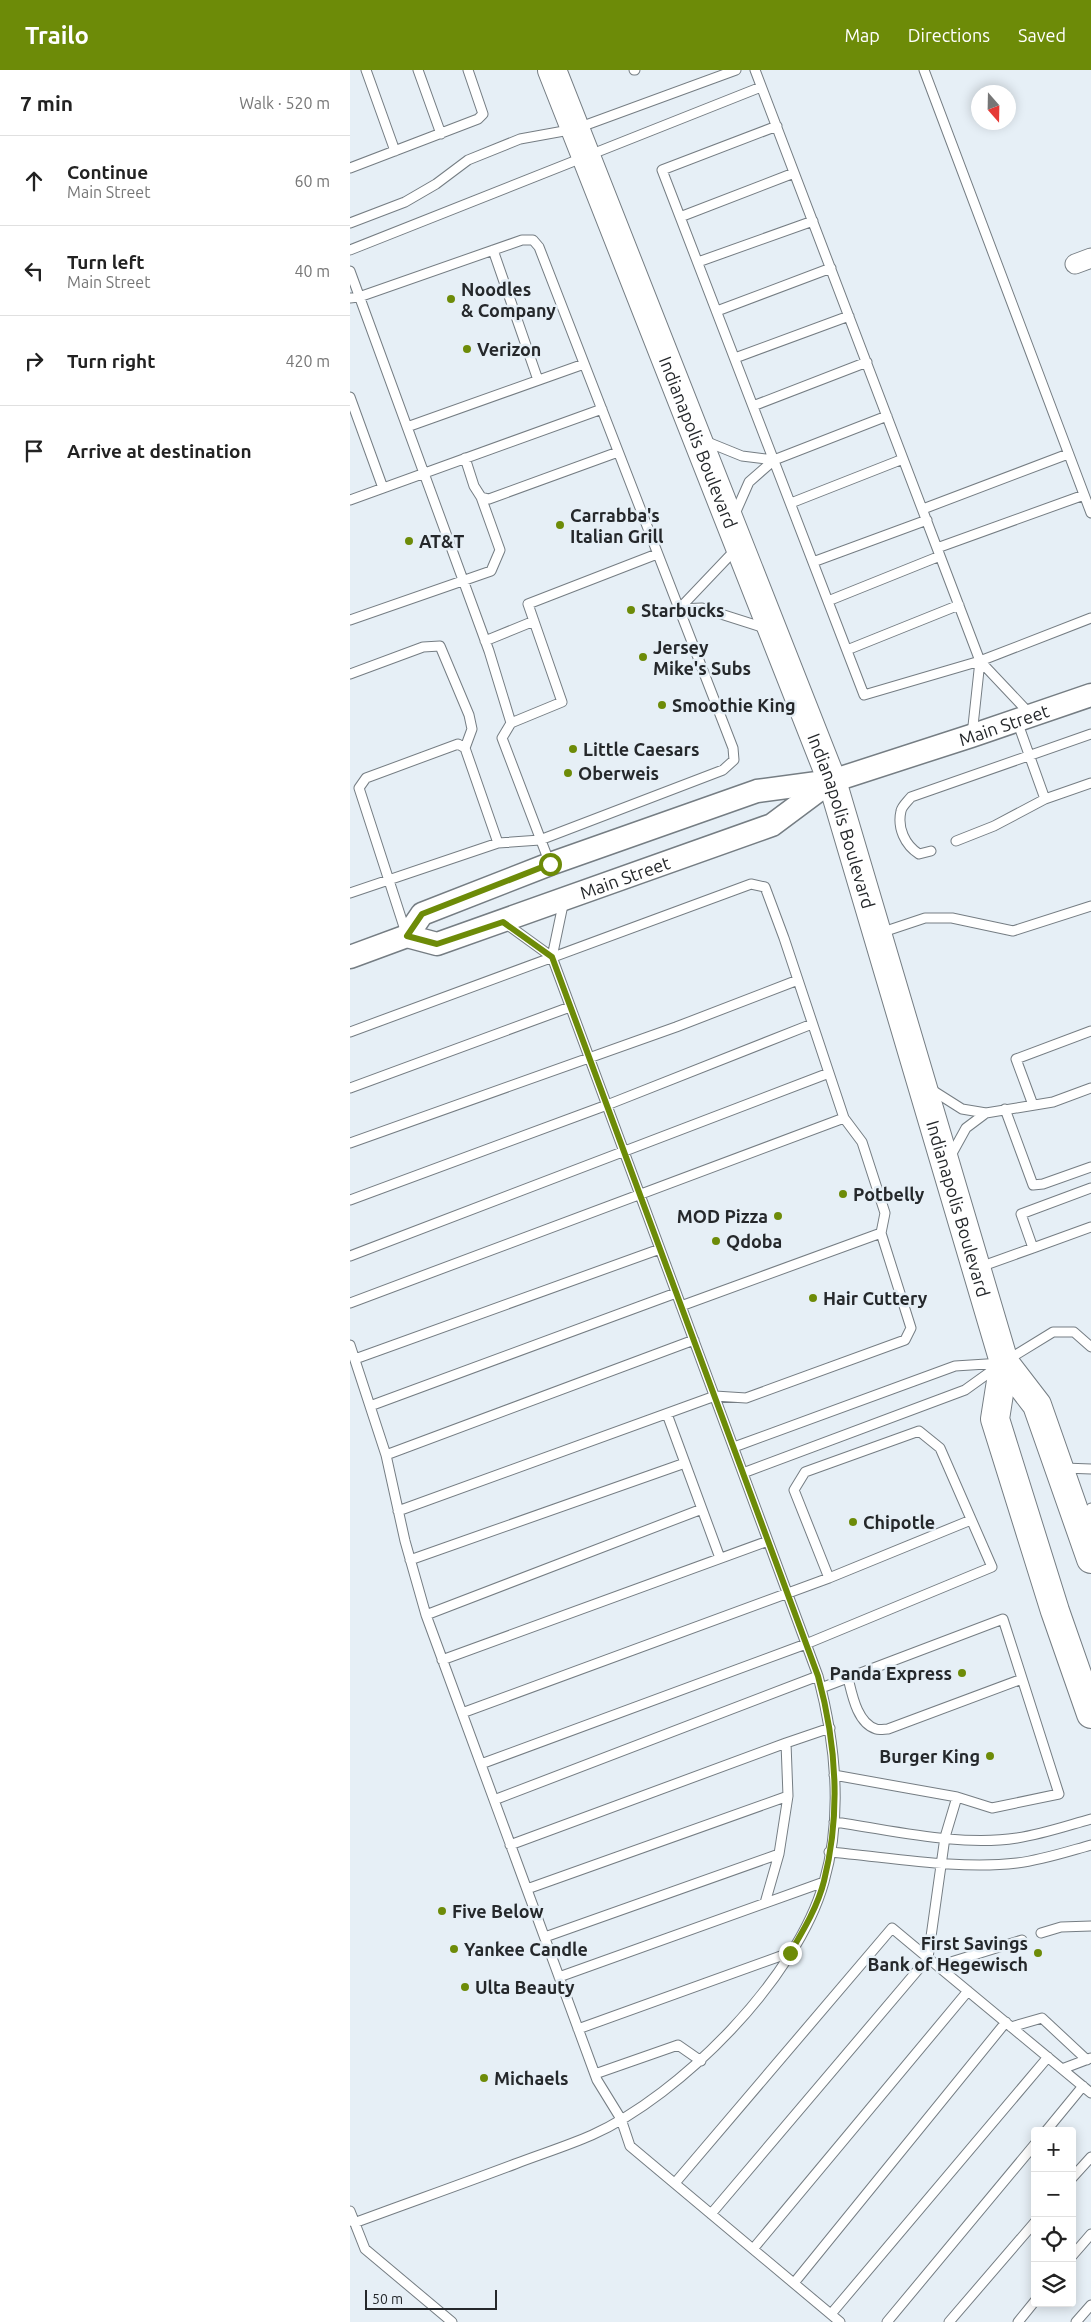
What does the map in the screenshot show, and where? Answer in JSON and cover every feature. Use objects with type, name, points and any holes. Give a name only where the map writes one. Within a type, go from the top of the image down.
[{"type":"highway","name":"Indianapolis Boulevard","points":[[552,70],[832,781],[1004,1362],[1037,1405],[1087,1547]]},
{"type":"highway","name":"Indianapolis Boulevard","points":[[1004,1362],[995,1418],[1055,1611],[1091,1714]]},
{"type":"street","name":"Main Street","points":[[832,781],[772,825],[437,944],[407,936],[422,914],[550,864],[756,791],[832,781],[1090,697]]},
{"type":"street","points":[[350,957],[407,936]]},
{"type":"lane","points":[[366,70],[395,152]]},
{"type":"lane","points":[[418,70],[441,134]]},
{"type":"lane","points":[[350,168],[478,120],[483,114],[468,70]]},
{"type":"lane","points":[[350,223],[405,202],[436,184],[468,160],[520,139],[575,128],[736,70]]},
{"type":"lane","points":[[755,70],[980,660],[1024,718],[1030,756],[1045,799]]},
{"type":"lane","points":[[924,70],[1091,513]]},
{"type":"lane","points":[[350,250],[585,155],[761,87]]},
{"type":"lane","points":[[777,126],[662,170],[864,695],[980,660],[1091,618]]},
{"type":"lane","points":[[680,217],[794,173]]},
{"type":"lane","points":[[698,262],[813,221]]},
{"type":"lane","points":[[350,893],[498,844],[540,840],[723,770],[734,760],[733,748],[539,247],[533,240],[522,240],[355,297]]},
{"type":"lane","points":[[493,250],[538,380]]},
{"type":"lane","points":[[717,311],[831,268]]},
{"type":"lane","points":[[350,271],[355,297],[407,427],[464,582],[511,723]]},
{"type":"lane","points":[[735,358],[849,316]]},
{"type":"lane","points":[[753,406],[867,362]]},
{"type":"lane","points":[[407,427],[584,364]]},
{"type":"lane","points":[[350,398],[383,488]]},
{"type":"lane","points":[[350,500],[602,409]]},
{"type":"lane","points":[[679,609],[735,535],[750,482],[774,460],[887,416]]},
{"type":"lane","points":[[697,437],[742,456],[774,460]]},
{"type":"lane","points":[[481,497],[489,499],[618,452]]},
{"type":"lane","points":[[922,510],[1068,454]]},
{"type":"lane","points":[[350,620],[464,582],[491,571],[500,550],[481,497],[474,486],[464,458]]},
{"type":"lane","points":[[791,504],[904,459]]},
{"type":"lane","points":[[828,601],[939,552],[1084,495]]},
{"type":"lane","points":[[813,562],[927,520]]},
{"type":"lane","points":[[550,864],[502,738],[511,723],[562,702],[528,604],[658,554]]},
{"type":"lane","points":[[847,650],[959,605]]},
{"type":"lane","points":[[679,609],[702,608],[772,631]]},
{"type":"lane","points":[[485,641],[534,621]]},
{"type":"lane","points":[[350,674],[423,647],[440,646],[471,722],[472,729],[465,748],[498,844]]},
{"type":"lane","points":[[971,736],[980,660]]},
{"type":"lane","points":[[931,851],[920,854],[910,848],[901,832],[901,810],[911,797],[1091,734]]},
{"type":"lane","points":[[407,936],[359,788],[366,778],[458,744],[465,748]]},
{"type":"lane","points":[[956,841],[994,826],[1045,799],[1091,783]]},
{"type":"lane","points":[[350,1032],[751,884],[765,887],[844,1118],[862,1142],[885,1213],[881,1233],[912,1328],[905,1340],[746,1398],[715,1396],[398,1511]]},
{"type":"lane","points":[[354,2223],[592,2135],[657,2097],[701,2061],[744,2016],[790,1953],[804,1930],[824,1882],[834,1822],[834,1775],[830,1728],[818,1676],[552,957],[564,900]]},
{"type":"lane","points":[[877,934],[925,918],[952,918],[1013,931],[1091,906]]},
{"type":"lane","points":[[503,922],[552,957]]},
{"type":"lane","points":[[350,1143],[676,1027],[798,980]]},
{"type":"lane","points":[[350,1088],[570,1007]]},
{"type":"lane","points":[[350,1200],[606,1105],[812,1024]]},
{"type":"lane","points":[[1033,1105],[1016,1059],[1091,1032]]},
{"type":"lane","points":[[350,1256],[829,1073]]},
{"type":"lane","points":[[922,1083],[943,1099],[962,1109],[986,1114]]},
{"type":"lane","points":[[946,1166],[954,1146],[966,1128],[986,1114],[1005,1109],[1052,1102],[1091,1088]]},
{"type":"lane","points":[[1005,1109],[1033,1185],[1043,1184],[1091,1167]]},
{"type":"lane","points":[[350,1303],[844,1118]]},
{"type":"lane","points":[[1033,1248],[1021,1214],[1091,1188]]},
{"type":"lane","points":[[977,1268],[1091,1227]]},
{"type":"lane","points":[[681,1306],[881,1233]]},
{"type":"lane","points":[[354,1359],[660,1249]]},
{"type":"lane","points":[[370,1406],[676,1293]]},
{"type":"lane","points":[[743,1474],[965,1390],[1004,1362],[1053,1332],[1074,1332],[1091,1347]]},
{"type":"lane","points":[[386,1455],[694,1340]]},
{"type":"lane","points":[[350,1345],[386,1455],[410,1560],[426,1615],[595,2074],[621,2119],[630,2146],[840,2322]]},
{"type":"lane","points":[[734,1447],[955,1366],[1004,1362]]},
{"type":"lane","points":[[667,1414],[720,1558]]},
{"type":"lane","points":[[481,1764],[806,1644],[992,1568],[940,1448],[920,1431],[805,1472],[794,1490],[829,1578]]},
{"type":"lane","points":[[410,1560],[685,1462]]},
{"type":"lane","points":[[1060,1468],[1091,1469]]},
{"type":"lane","points":[[1087,1547],[1091,1508]]},
{"type":"lane","points":[[426,1615],[702,1509]]},
{"type":"lane","points":[[462,1713],[829,1578],[972,1520]]},
{"type":"lane","points":[[442,1660],[768,1541]]},
{"type":"lane","points":[[821,1688],[1003,1619],[1059,1794],[992,1808],[957,1797],[834,1775]]},
{"type":"lane","points":[[494,1800],[818,1676]]},
{"type":"lane","points":[[848,1678],[857,1709],[866,1722],[876,1729],[888,1729],[1022,1679]]},
{"type":"lane","points":[[510,1845],[830,1728]]},
{"type":"lane","points":[[765,1903],[779,1854],[788,1796],[786,1743]]},
{"type":"lane","points":[[527,1889],[788,1796]]},
{"type":"lane","points":[[711,2214],[928,1958],[944,1837],[957,1797]]},
{"type":"lane","points":[[834,1822],[980,1840],[1015,1838],[1050,1832],[1091,1818]]},
{"type":"lane","points":[[829,1852],[941,1862],[1016,1863],[1056,1856],[1091,1844]]},
{"type":"lane","points":[[544,1937],[779,1854]]},
{"type":"lane","points":[[559,1977],[824,1882]]},
{"type":"lane","points":[[1041,1933],[1061,1927],[1091,1926]]},
{"type":"lane","points":[[675,2183],[892,1928],[1091,2093]]},
{"type":"lane","points":[[938,1966],[1022,1940]]},
{"type":"lane","points":[[578,2029],[790,1953]]},
{"type":"lane","points":[[753,2249],[968,1991]]},
{"type":"lane","points":[[794,2283],[1008,2025],[1042,2018],[1089,2059],[1062,2069]]},
{"type":"lane","points":[[595,2074],[678,2044],[701,2061]]},
{"type":"lane","points":[[831,2314],[1048,2057]]},
{"type":"lane","points":[[1049,2127],[1083,2086]]},
{"type":"lane","points":[[887,2322],[1031,2149]]},
{"type":"lane","points":[[1076,2174],[1091,2157]]},
{"type":"lane","points":[[350,2211],[365,2250],[452,2322]]},
{"type":"lane","points":[[948,2322],[1031,2227]]},
{"type":"lane","points":[[1076,2251],[1091,2234]]},
{"type":"lane","points":[[1076,2322],[1091,2305]]},
{"type":"lane","points":[[1018,2322],[1031,2307]]},
{"type":"place","name":"Noodles & Company","points":[[451,299]]},
{"type":"place","name":"Verizon","points":[[467,349]]},
{"type":"place","name":"Carrabba's Italian Grill","points":[[560,525]]},
{"type":"place","name":"AT&T","points":[[409,541]]},
{"type":"place","name":"Starbucks","points":[[631,610]]},
{"type":"place","name":"Jersey Mike's Subs","points":[[643,657]]},
{"type":"place","name":"Smoothie King","points":[[662,705]]},
{"type":"place","name":"Little Caesars","points":[[573,749]]},
{"type":"place","name":"Oberweis","points":[[568,773]]},
{"type":"place","name":"Potbelly","points":[[843,1194]]},
{"type":"place","name":"MOD Pizza","points":[[778,1216]]},
{"type":"place","name":"Qdoba","points":[[716,1241]]},
{"type":"place","name":"Hair Cuttery","points":[[813,1298]]},
{"type":"place","name":"Chipotle","points":[[853,1522]]},
{"type":"place","name":"Panda Express","points":[[962,1673]]},
{"type":"place","name":"Burger King","points":[[990,1756]]},
{"type":"place","name":"Five Below","points":[[442,1911]]},
{"type":"place","name":"Yankee Candle","points":[[454,1949]]},
{"type":"place","name":"First Savings Bank of Hegewisch","points":[[1038,1953]]},
{"type":"place","name":"Ulta Beauty","points":[[465,1987]]},
{"type":"place","name":"Michaels","points":[[484,2078]]},
{"type":"route","points":[[550,864],[422,914],[407,936],[437,944],[503,922],[552,957],[818,1676],[829,1718],[834,1769],[834,1822],[824,1882],[804,1930],[790,1953]]}]
